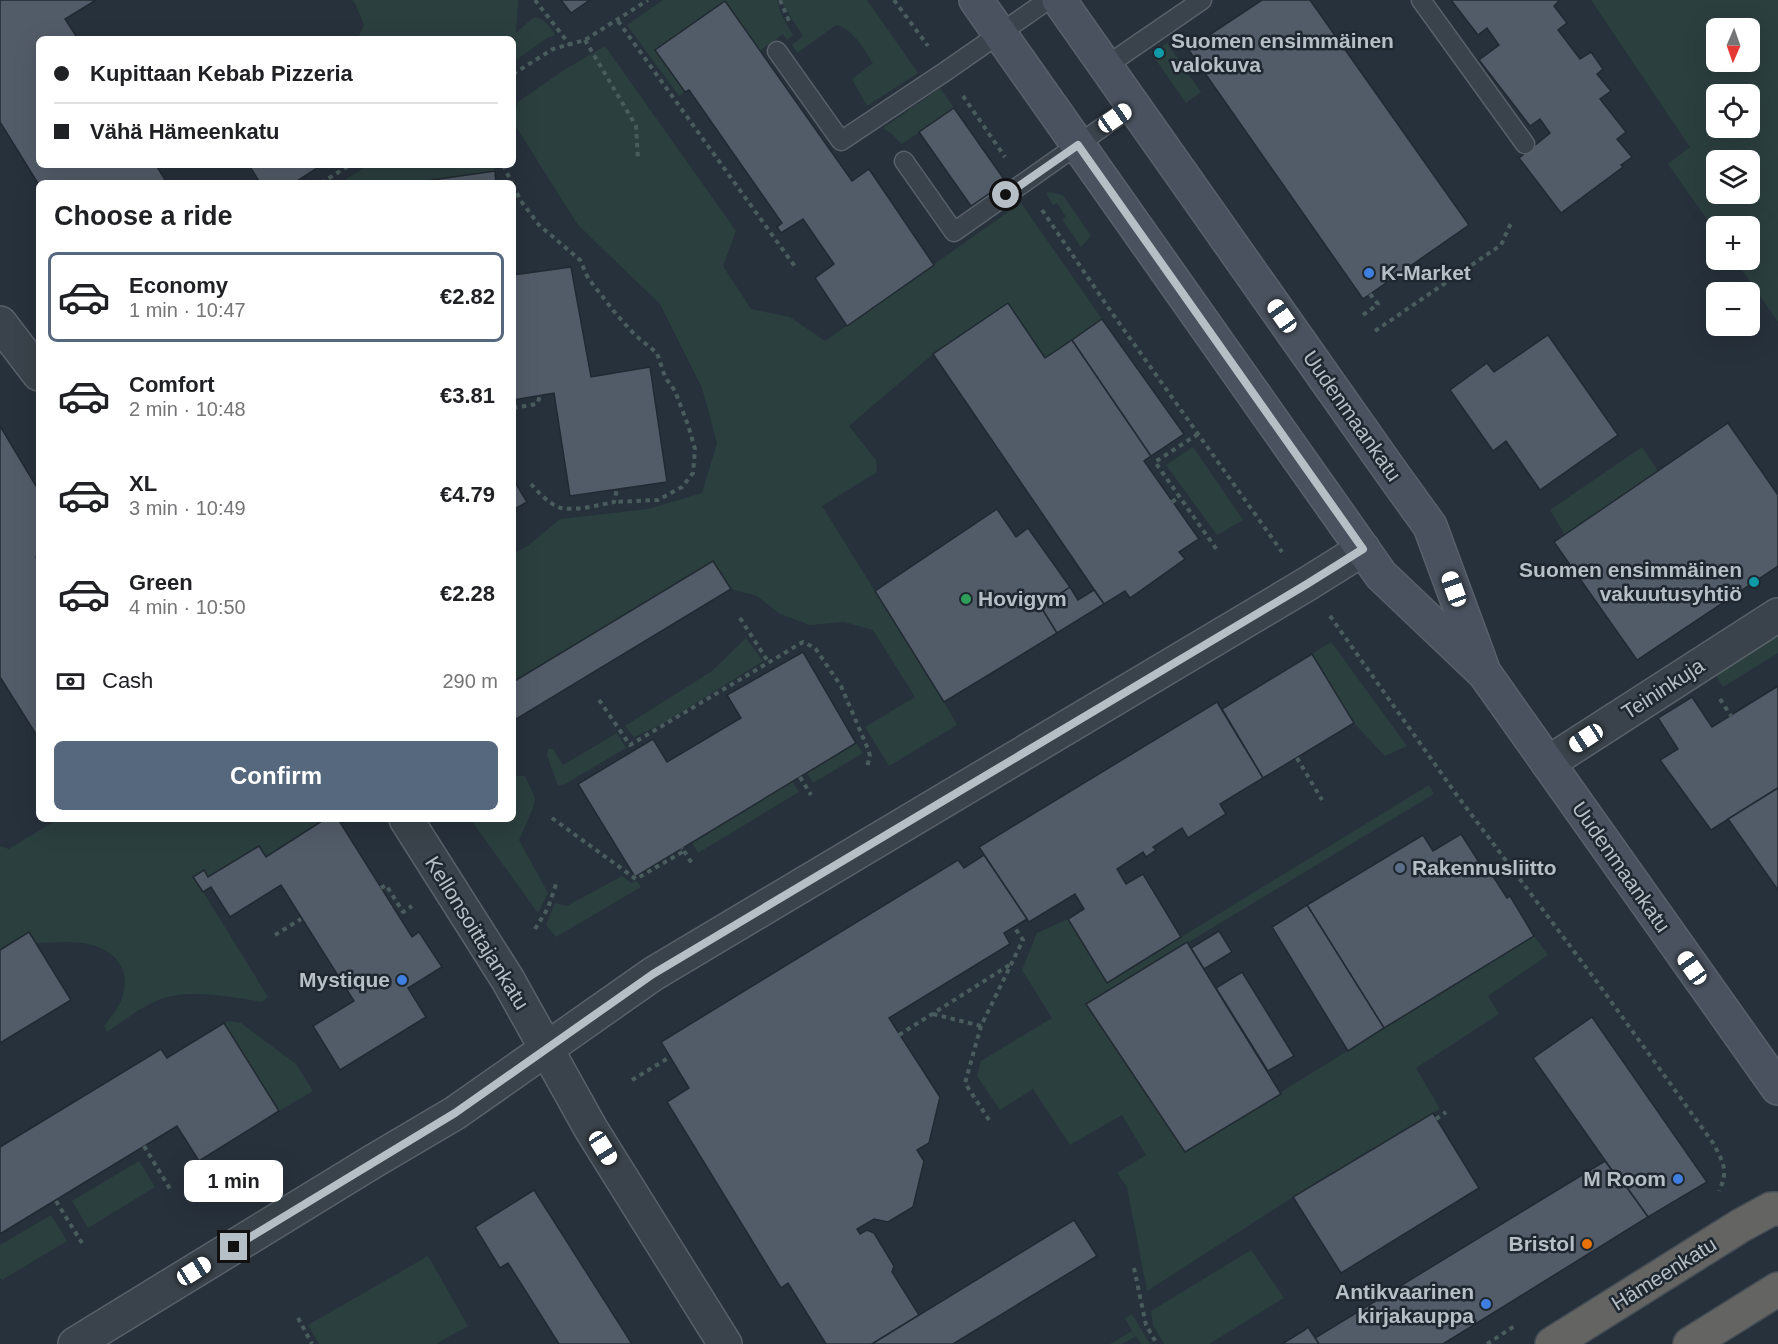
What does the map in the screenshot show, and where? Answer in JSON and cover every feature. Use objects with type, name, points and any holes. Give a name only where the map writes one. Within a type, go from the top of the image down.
[{"type":"highway","name":"Hämeenkatu","points":[[1552,1344],[1740,1226],[1771,1209],[1778,1209]]},
{"type":"highway","points":[[1690,1344],[1778,1288]]},
{"type":"main road","name":"Uudenmaankatu","points":[[976,0],[1381,575],[1485,674],[1778,1088]]},
{"type":"main road","name":"Uudenmaankatu","points":[[1059,0],[1430,526],[1485,674]]},
{"type":"street","points":[[0,323],[36,370]]},
{"type":"street","points":[[75,1344],[455,1113],[653,974],[1363,549]]},
{"type":"street","name":"Teininkuja","points":[[1548,763],[1778,615]]},
{"type":"street","name":"Kellonsoittajankatu","points":[[408,822],[508,980],[597,1138],[726,1344]]},
{"type":"lane","points":[[777,51],[841,141],[1048,0]]},
{"type":"lane","points":[[1106,66],[1203,0]]},
{"type":"lane","points":[[1421,0],[1525,144]]},
{"type":"lane","points":[[904,161],[954,232],[1134,105]]},
{"type":"path","points":[[535,0],[570,45]]},
{"type":"path","points":[[516,72],[553,49],[585,40],[648,0]]},
{"type":"path","points":[[894,0],[946,71],[1112,314],[1264,529]]},
{"type":"path","points":[[618,21],[796,268]]},
{"type":"path","points":[[585,40],[636,126],[638,160]]},
{"type":"path","points":[[326,180],[345,168]]},
{"type":"path","points":[[516,190],[539,225],[580,260],[588,278],[616,314],[636,336],[657,353],[665,377],[675,391],[695,449],[693,473],[682,487],[658,500],[614,502],[585,508],[561,508],[540,495],[531,484]]},
{"type":"path","points":[[1374,331],[1501,245],[1511,223]]},
{"type":"path","points":[[1363,315],[1378,304],[1370,294]]},
{"type":"path","points":[[516,408],[537,404],[540,396]]},
{"type":"path","points":[[1155,462],[1198,434]]},
{"type":"path","points":[[1147,459],[1155,462],[1217,550]]},
{"type":"path","points":[[614,502],[617,489]]},
{"type":"path","points":[[1172,502],[1179,497]]},
{"type":"path","points":[[740,618],[769,663]]},
{"type":"path","points":[[1335,623],[1456,794],[1597,982],[1713,1143],[1725,1168]]},
{"type":"path","points":[[599,700],[630,745],[803,642],[815,648],[841,686],[868,749],[870,756],[867,767]]},
{"type":"path","points":[[1719,698],[1731,716]]},
{"type":"path","points":[[1297,758],[1322,800]]},
{"type":"path","points":[[800,777],[811,795]]},
{"type":"path","points":[[552,818],[636,879],[683,849],[693,865]]},
{"type":"path","points":[[535,929],[548,908],[557,881]]},
{"type":"path","points":[[381,888],[386,885],[403,912],[412,906]]},
{"type":"path","points":[[275,935],[301,919]]},
{"type":"path","points":[[989,1120],[965,1083],[981,1026],[1023,940],[1014,927]]},
{"type":"path","points":[[899,1035],[1012,964]]},
{"type":"path","points":[[933,1014],[981,1026]]},
{"type":"path","points":[[632,1080],[670,1057]]},
{"type":"path","points":[[1436,1119],[1446,1112]]},
{"type":"path","points":[[144,1146],[170,1189]]},
{"type":"path","points":[[56,1201],[82,1243]]},
{"type":"path","points":[[1134,1268],[1146,1325],[1157,1344]]},
{"type":"path","points":[[298,1318],[312,1344]]},
{"type":"green space","points":[[351,0],[518,0],[516,33],[534,17],[547,23],[555,35],[516,60],[516,36],[358,36],[364,25],[355,3]]},
{"type":"green space","points":[[663,0],[777,0],[782,16],[793,35],[787,40],[783,34],[760,51],[725,1],[655,50],[685,92],[679,96],[627,25]]},
{"type":"green space","points":[[783,0],[867,0],[918,73],[867,106],[852,79],[873,63],[858,40],[848,30],[836,25],[797,53],[792,45],[803,36],[783,5]]},
{"type":"green space","points":[[1591,0],[1778,0],[1778,322],[1760,296],[1760,282],[1750,282],[1742,270],[1760,270],[1760,216],[1706,216],[1706,218],[1668,164],[1690,147]]},
{"type":"green space","points":[[1167,43],[1201,92],[1186,103],[1151,53]]},
{"type":"green space","points":[[605,46],[736,231],[723,266],[751,309],[790,317],[825,341],[1021,203],[1102,319],[1045,358],[1008,303],[933,354],[849,426],[876,460],[877,472],[822,506],[957,725],[889,766],[865,727],[915,697],[873,630],[844,622],[810,625],[780,614],[757,596],[731,589],[713,561],[516,680],[516,552],[529,545],[560,519],[648,509],[702,493],[717,443],[702,388],[660,304],[578,225],[516,127],[518,102],[564,70]]},
{"type":"green space","points":[[940,88],[954,108],[902,144],[883,128]]},
{"type":"green space","points":[[364,168],[494,168],[495,171],[432,180],[345,180]]},
{"type":"green space","points":[[1046,193],[1063,195],[1091,236],[1081,247],[1062,219],[1066,217],[1057,203],[1053,205]]},
{"type":"green space","points":[[1193,447],[1243,520],[1217,535],[1166,465]]},
{"type":"green space","points":[[1642,447],[1658,471],[1565,535],[1550,510]]},
{"type":"green space","points":[[1778,625],[1778,653],[1723,687],[1710,666]]},
{"type":"green space","points":[[746,638],[763,661],[664,723],[634,737],[625,726],[712,671]]},
{"type":"green space","points":[[1331,642],[1407,746],[1385,756],[1354,723],[1312,654]]},
{"type":"green space","points":[[617,733],[626,748],[558,786],[547,755],[548,749],[553,749],[563,765]]},
{"type":"green space","points":[[856,743],[863,753],[813,783],[807,773]]},
{"type":"green space","points":[[516,776],[525,776],[535,798],[519,840],[548,893],[538,913],[472,822],[516,822]]},
{"type":"green space","points":[[792,781],[799,792],[698,853],[692,842]]},
{"type":"green space","points":[[1429,785],[1434,794],[1086,1004],[1185,1151],[1534,936],[1548,955],[1488,996],[1499,1014],[1416,1068],[1440,1109],[1293,1197],[1147,1291],[1127,1187],[1117,1173],[1146,1155],[1122,1115],[1070,1145],[1033,1089],[1000,1110],[977,1076],[981,1061],[1052,1018],[1022,970],[1037,933],[1068,919],[1108,982]]},
{"type":"green space","points":[[53,822],[320,822],[266,857],[258,846],[208,877],[204,870],[194,877],[268,997],[262,1002],[213,995],[175,995],[134,1013],[107,1032],[104,1026],[120,1003],[125,985],[122,968],[112,955],[88,944],[36,943],[29,932],[0,950],[0,846],[9,849]]},
{"type":"green space","points":[[622,876],[631,883],[637,881],[641,887],[556,937],[546,925],[555,903],[567,906]]},
{"type":"green space","points":[[229,1021],[241,1023],[296,1064],[313,1091],[279,1111],[224,1023]]},
{"type":"green space","points":[[139,1161],[155,1187],[88,1228],[72,1201]]},
{"type":"green space","points":[[51,1215],[67,1241],[2,1280],[0,1278],[0,1245]]},
{"type":"green space","points":[[1251,1250],[1284,1298],[1209,1344],[1164,1344],[1153,1325],[1151,1311]]},
{"type":"green space","points":[[428,1256],[468,1326],[436,1344],[319,1344],[308,1325]]},
{"type":"green space","points":[[1132,1314],[1150,1344],[1141,1344],[1136,1336],[1122,1344],[1110,1344],[1132,1331],[1125,1318]]},
{"type":"building","points":[[0,0],[96,0],[65,19],[76,36],[36,36],[36,168],[158,168],[165,180],[36,180],[0,122]]},
{"type":"building","points":[[561,0],[590,0],[571,13]]},
{"type":"building","points":[[1262,0],[1310,0],[1469,225],[1363,299],[1188,49]]},
{"type":"building","points":[[1451,0],[1560,0],[1554,6],[1567,23],[1558,30],[1580,59],[1591,52],[1603,69],[1597,74],[1611,91],[1600,99],[1626,132],[1617,139],[1632,157],[1621,165],[1623,167],[1561,213],[1519,158],[1550,133],[1540,119],[1530,126],[1479,60],[1499,45],[1487,28],[1478,35]]},
{"type":"building","points":[[725,1],[852,181],[869,169],[934,265],[847,326],[815,278],[834,264],[803,219],[781,233],[777,227],[782,223],[689,90],[685,92],[655,50]]},
{"type":"building","points":[[954,108],[1006,182],[971,206],[919,132]]},
{"type":"building","points":[[251,168],[317,168],[299,180],[258,180]]},
{"type":"building","points":[[495,171],[496,180],[432,180]]},
{"type":"building","points":[[571,267],[591,377],[650,367],[667,482],[570,496],[554,393],[516,399],[516,275]]},
{"type":"building","points":[[1008,303],[1045,358],[1072,340],[1151,456],[1144,461],[1199,539],[1179,552],[1185,559],[1130,598],[1125,591],[1104,604],[933,354]]},
{"type":"building","points":[[1102,319],[1184,434],[1151,456],[1072,340]]},
{"type":"building","points":[[1548,335],[1618,435],[1540,490],[1506,441],[1493,451],[1450,390],[1487,363],[1494,372]]},
{"type":"building","points":[[1728,423],[1778,495],[1778,566],[1637,660],[1554,542]]},
{"type":"building","points":[[0,426],[36,486],[36,734],[0,677]]},
{"type":"building","points":[[516,484],[527,502],[516,508]]},
{"type":"building","name":"Hovigym","points":[[997,509],[1016,537],[1028,528],[1070,587],[1041,607],[1057,633],[944,702],[875,591]]},
{"type":"building","points":[[713,561],[731,589],[516,719],[516,680]]},
{"type":"building","points":[[1070,587],[1078,600],[1094,590],[1104,604],[1057,633],[1041,607]]},
{"type":"building","points":[[803,652],[856,743],[635,877],[578,784],[653,739],[667,762],[741,718],[727,695]]},
{"type":"building","points":[[1312,654],[1354,723],[1263,778],[1222,709]]},
{"type":"building","points":[[1778,686],[1778,788],[1711,830],[1660,760],[1678,749],[1658,718],[1692,697],[1712,727]]},
{"type":"building","points":[[1217,702],[1263,778],[1220,804],[1226,814],[1188,838],[1182,828],[1153,847],[1156,850],[1146,857],[1143,852],[1117,869],[1126,884],[1143,874],[1181,937],[1107,983],[1068,919],[1084,909],[1075,894],[1029,922],[979,847]]},
{"type":"building","points":[[1778,788],[1778,890],[1728,819]]},
{"type":"building","points":[[320,822],[340,822],[412,937],[419,932],[442,967],[408,988],[426,1017],[340,1070],[313,1026],[354,1001],[281,885],[230,917],[211,887],[203,892],[193,877],[204,870],[208,877],[259,846],[266,857]]},
{"type":"building","points":[[1461,834],[1484,870],[1487,867],[1507,898],[1510,896],[1534,936],[1384,1028],[1307,905],[1423,835],[1433,851]]},
{"type":"building","points":[[984,855],[1027,919],[1004,933],[1010,944],[889,1018],[940,1097],[929,1143],[917,1150],[924,1161],[913,1207],[888,1222],[874,1219],[857,1229],[860,1234],[867,1230],[874,1233],[894,1266],[892,1272],[919,1315],[872,1344],[826,1344],[788,1283],[781,1288],[667,1102],[689,1088],[661,1042],[958,860],[964,868]]},
{"type":"building","points":[[1307,905],[1384,1028],[1348,1051],[1272,927]]},
{"type":"building","points":[[1219,931],[1232,952],[1204,969],[1191,948]]},
{"type":"building","points":[[29,932],[71,1000],[0,1043],[0,950]]},
{"type":"building","points":[[1187,942],[1281,1094],[1185,1152],[1086,1004]]},
{"type":"building","points":[[1242,972],[1294,1056],[1268,1071],[1216,988]]},
{"type":"building","points":[[1592,1017],[1707,1182],[1648,1217],[1618,1175],[1616,1176],[1533,1058]]},
{"type":"building","points":[[224,1023],[279,1111],[199,1161],[177,1126],[0,1234],[0,1147],[161,1049],[167,1058]]},
{"type":"building","points":[[1433,1113],[1479,1188],[1341,1273],[1293,1197]]},
{"type":"building","points":[[1605,1161],[1648,1217],[1443,1344],[1319,1344],[1315,1338]]},
{"type":"building","points":[[534,1190],[632,1344],[559,1344],[508,1263],[500,1268],[475,1227]]},
{"type":"building","points":[[1074,1220],[1097,1256],[953,1344],[872,1344]]},
{"type":"building","points":[[1308,1327],[1319,1344],[1282,1344],[1305,1330]]},
{"type":"place","name":"Suomen ensimmäinen valokuva","points":[[1159,53]]},
{"type":"place","name":"K-Market","points":[[1369,273]]},
{"type":"place","name":"Suomen ensimmäinen vakuutusyhtiö","points":[[1754,582]]},
{"type":"place","name":"Hovigym","points":[[966,599]]},
{"type":"place","name":"Rakennusliitto","points":[[1400,868]]},
{"type":"place","name":"Mystique","points":[[402,980]]},
{"type":"place","name":"M Room","points":[[1678,1179]]},
{"type":"place","name":"Bristol","points":[[1587,1244]]},
{"type":"place","name":"Antikvaarinen kirjakauppa","points":[[1486,1304]]},
{"type":"route","points":[[234,1247],[455,1113],[653,974],[1363,549],[1078,145],[1006,195]]}]
